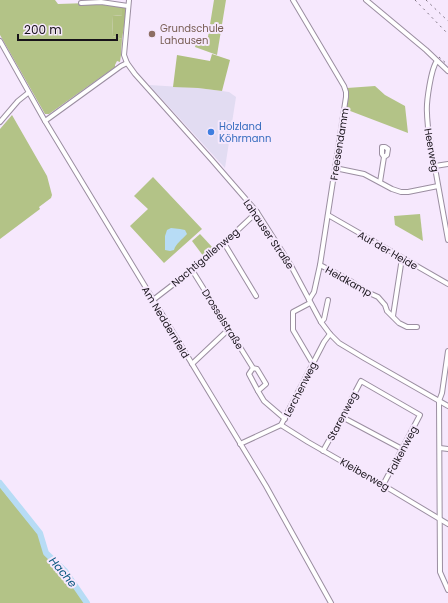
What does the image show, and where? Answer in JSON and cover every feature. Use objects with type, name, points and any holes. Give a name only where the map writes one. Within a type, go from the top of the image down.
[{"type":"street","name":"Lahauser Straße","points":[[129,0],[124,44],[124,55],[127,63],[256,212],[290,264],[321,322],[330,334],[339,343],[448,406]]},
{"type":"street","name":"Freesendamm","points":[[293,0],[344,86],[346,92],[320,265],[314,292],[310,302]]},
{"type":"street","points":[[366,0],[426,50],[448,71]]},
{"type":"street","points":[[81,3],[101,2],[128,6]]},
{"type":"street","name":"Am Neddernfeld","points":[[0,41],[28,93],[266,486],[330,603]]},
{"type":"street","name":"Heerweg","points":[[437,61],[434,64],[431,79],[427,112],[428,129],[448,240]]},
{"type":"street","points":[[45,121],[127,63]]},
{"type":"street","points":[[0,122],[18,101],[28,93]]},
{"type":"street","points":[[380,182],[384,157]]},
{"type":"street","points":[[435,166],[448,164]]},
{"type":"street","points":[[335,168],[359,172],[401,192],[438,186]]},
{"type":"street","name":"Nachtigallenweg","points":[[153,300],[224,243],[256,212]]},
{"type":"street","name":"Auf der Heide","points":[[328,215],[448,284]]},
{"type":"street","points":[[224,243],[256,296]]},
{"type":"street","points":[[392,316],[402,258]]},
{"type":"street","name":"Heidkamp","points":[[320,265],[378,297],[399,324],[407,327],[416,327]]},
{"type":"street","name":"Drosselstraße","points":[[192,270],[253,368],[257,369],[266,384],[258,390]]},
{"type":"street","points":[[321,322],[324,319],[328,300]]},
{"type":"street","points":[[310,302],[293,312],[293,330],[313,364]]},
{"type":"street","points":[[192,364],[229,329]]},
{"type":"street","name":"Lerchenweg","points":[[240,444],[281,426],[324,342],[330,334]]},
{"type":"street","points":[[448,351],[439,401],[440,572],[448,590]]},
{"type":"street","name":"Drosselstraße","points":[[253,368],[249,374],[264,401],[284,419]]},
{"type":"street","name":"Starenweg","points":[[323,451],[361,381],[420,415]]},
{"type":"street","name":"Falkenweg","points":[[383,485],[420,415]]},
{"type":"street","points":[[342,417],[402,449]]},
{"type":"street","name":"Kleiberweg","points":[[281,426],[448,524]]},
{"type":"street","points":[[440,448],[448,449]]},
{"type":"shaded area","name":"Holzland Köhrmann","points":[[149,85],[222,91],[229,92],[236,97],[225,168]]},
{"type":"green space","points":[[0,0],[55,0],[58,4],[88,3],[122,7],[123,16],[112,15],[113,36],[122,39],[120,62],[117,61],[115,67],[49,114],[45,114],[0,35]]},
{"type":"green space","points":[[214,0],[226,0],[217,55],[195,47],[196,41],[207,43]]},
{"type":"green space","points":[[122,7],[125,7],[126,13],[122,39],[113,36],[112,15],[122,16]]},
{"type":"green space","points":[[212,54],[230,60],[222,91],[173,87],[177,55],[210,61]]},
{"type":"green space","points":[[375,86],[385,95],[405,106],[408,133],[345,109],[347,88]]},
{"type":"green space","points":[[12,115],[47,176],[52,195],[51,198],[39,207],[40,209],[0,239],[0,129]]},
{"type":"green space","points":[[153,177],[202,229],[164,263],[130,226],[148,209],[134,196]]},
{"type":"green space","points":[[420,214],[423,241],[395,225],[394,216]]},
{"type":"green space","points":[[200,234],[214,249],[204,257],[192,241]]},
{"type":"green space","points":[[0,487],[38,534],[44,553],[64,573],[85,603],[0,603]]},
{"type":"water","points":[[171,228],[185,230],[187,234],[178,243],[174,250],[170,251],[165,250],[165,236],[167,230]]},
{"type":"waterway","name":"Hache","points":[[0,483],[40,533],[46,553],[65,571],[87,603]]},
{"type":"railway","points":[[415,0],[448,34]]},
{"type":"railway","points":[[426,0],[448,21]]},
{"type":"railway","points":[[439,57],[448,65]]},
{"type":"place","name":"Grundschule Lahausen","points":[[152,34]]},
{"type":"place","name":"Holzland Köhrmann","points":[[211,132]]}]
